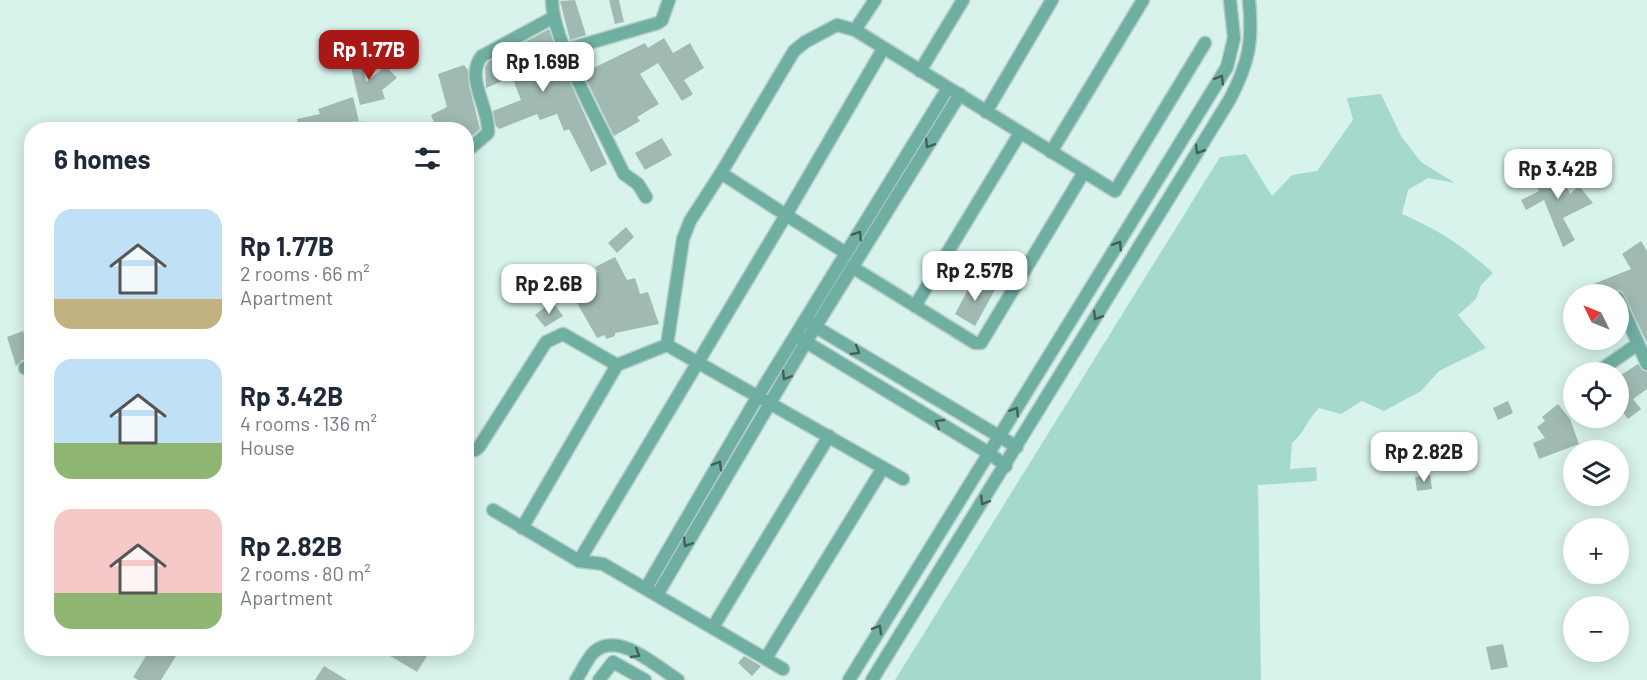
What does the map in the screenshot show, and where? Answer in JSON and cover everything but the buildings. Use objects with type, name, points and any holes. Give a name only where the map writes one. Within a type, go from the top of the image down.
[{"type":"street","points":[[552,0],[554,17],[565,50],[624,174],[638,184],[646,197]]},
{"type":"street","points":[[565,50],[658,23],[662,20],[669,0]]},
{"type":"street","points":[[855,30],[874,0]]},
{"type":"street","points":[[921,71],[963,0]]},
{"type":"street","points":[[986,112],[1052,0]]},
{"type":"street","points":[[1051,152],[1143,0]]},
{"type":"street","points":[[849,680],[1227,67],[1234,38],[1230,0]]},
{"type":"street","points":[[872,680],[1006,466],[1230,99],[1245,70],[1250,51],[1252,32],[1249,0]]},
{"type":"street","points":[[474,145],[488,133],[476,77],[476,63],[482,56],[554,17]]},
{"type":"street","points":[[667,345],[684,238],[690,221],[794,51],[805,42],[837,25],[855,30],[1115,191],[1205,43]]},
{"type":"street","points":[[579,561],[883,49]]},
{"type":"street","points":[[810,324],[846,253],[954,91]]},
{"type":"street","points":[[651,591],[758,396],[852,267],[954,91]]},
{"type":"street","points":[[915,306],[1020,133]]},
{"type":"street","points":[[852,267],[975,343],[981,343],[1084,172]]},
{"type":"street","points":[[721,173],[846,253]]},
{"type":"street","points":[[1629,323],[1647,364]]},
{"type":"street","points":[[810,324],[1017,447]]},
{"type":"street","points":[[474,450],[479,447],[546,342],[553,336],[562,334],[617,365]]},
{"type":"street","points":[[801,338],[989,453],[1006,466]]},
{"type":"street","points":[[651,591],[770,402],[801,338]]},
{"type":"street","points":[[1612,362],[1638,344]]},
{"type":"street","points":[[522,528],[617,365],[667,345],[903,479]]},
{"type":"street","points":[[713,627],[830,436]]},
{"type":"street","points":[[766,658],[883,468]]},
{"type":"street","points":[[493,510],[579,561],[603,564],[783,669]]},
{"type":"street","points":[[576,680],[593,653],[608,644],[622,646],[678,680]]},
{"type":"street","points":[[604,646],[613,662],[645,680]]},
{"type":"street","points":[[599,680],[613,662]]},
{"type":"green space","points":[[1381,94],[1401,136],[1421,162],[1455,183],[1428,178],[1408,190],[1402,214],[1450,239],[1493,273],[1481,285],[1476,299],[1458,315],[1486,348],[1439,371],[1421,391],[1384,411],[1362,401],[1341,414],[1319,408],[1292,443],[1290,469],[1316,467],[1317,481],[1258,485],[1261,680],[895,680],[1220,157],[1246,154],[1272,196],[1292,175],[1317,171],[1353,120],[1347,98]]}]
